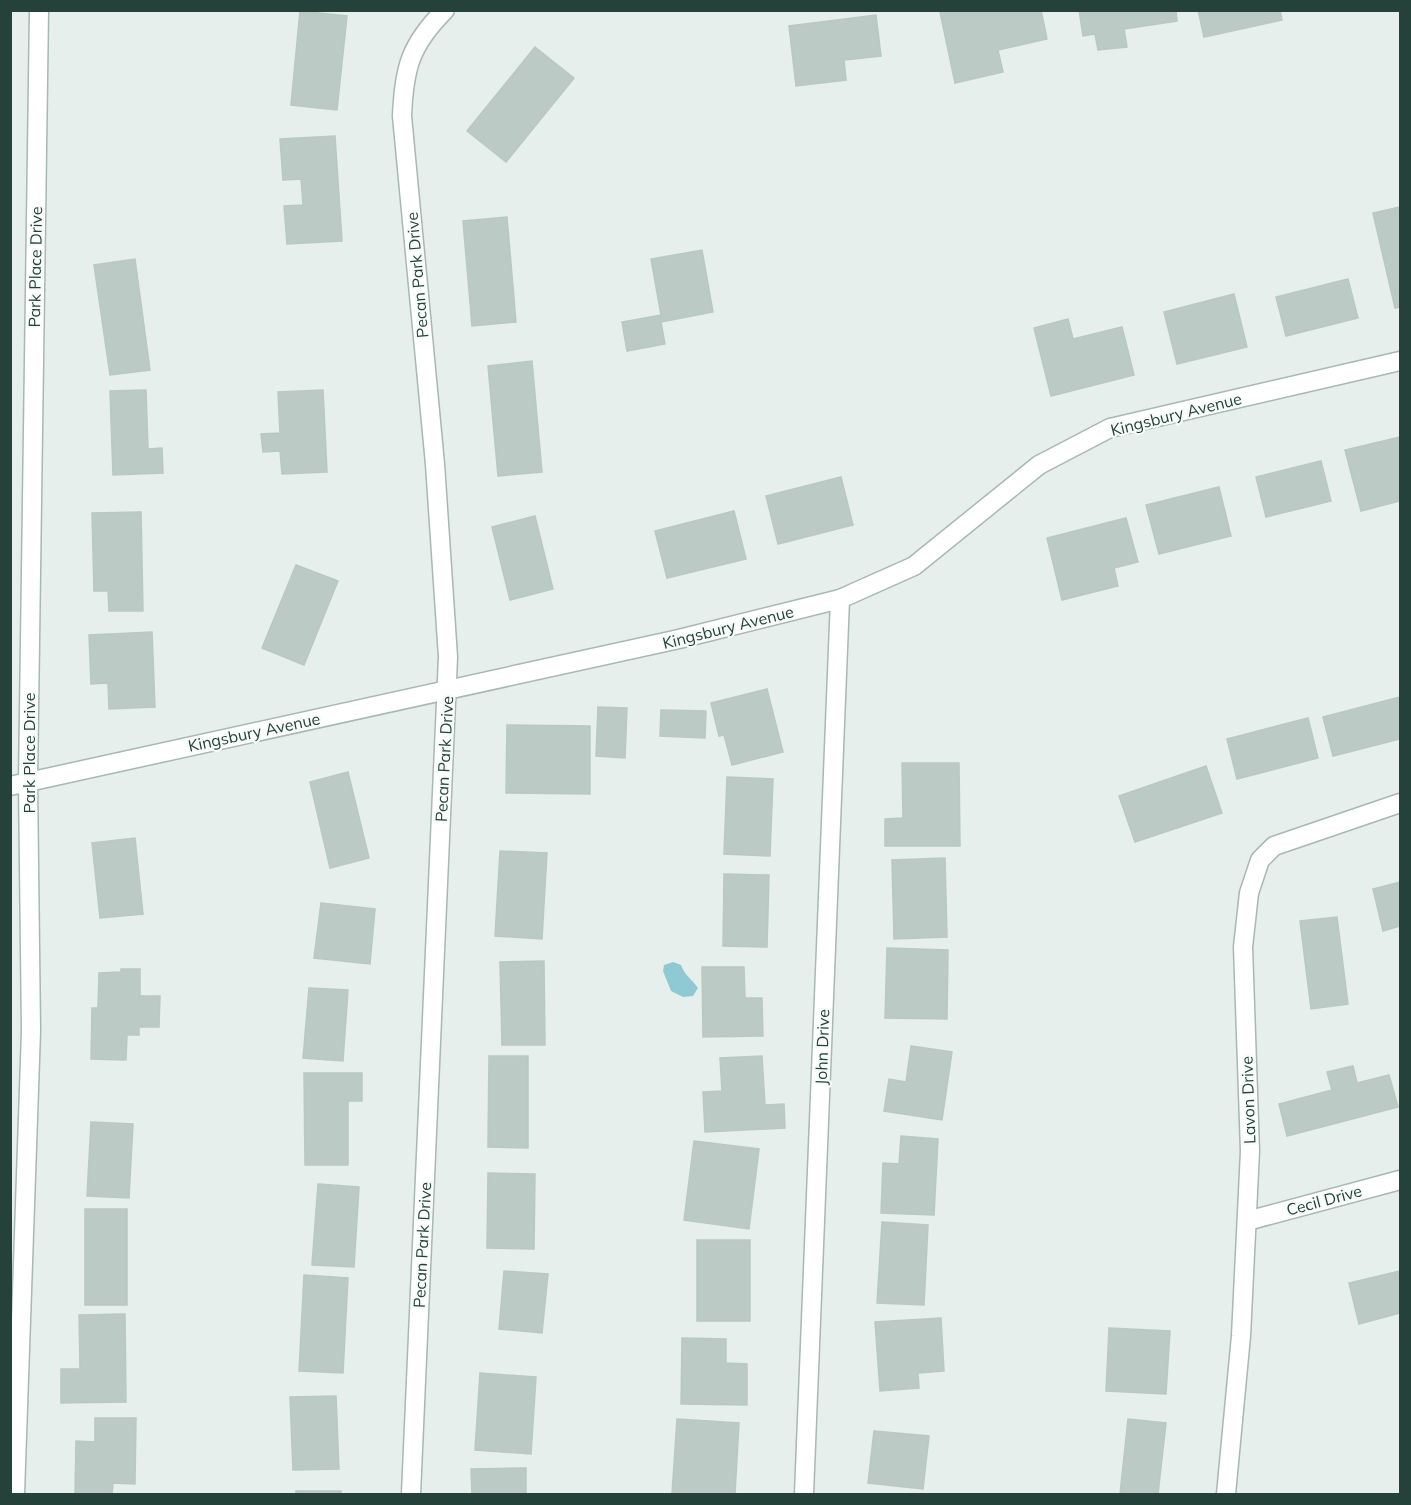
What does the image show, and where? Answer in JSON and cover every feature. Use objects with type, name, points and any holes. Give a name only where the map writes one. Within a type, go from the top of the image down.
[{"type":"street","name":"Park Place Drive","points":[[15,1494],[31,1031],[19,784],[39,10]]},
{"type":"street","name":"Pecan Park Drive","points":[[411,1494],[448,657],[435,465],[402,116],[404,78],[413,49],[425,30],[445,10]]},
{"type":"street","name":"Kingsbury Avenue","points":[[19,784],[679,639],[840,599],[914,567],[1039,465],[1110,428],[1401,361]]},
{"type":"street","name":"John Drive","points":[[804,1494],[840,599]]},
{"type":"street","name":"Lavon Drive","points":[[1226,1494],[1241,1336],[1250,1151],[1243,946],[1249,893],[1260,860],[1274,846],[1401,804]]},
{"type":"street","name":"Cecil Drive","points":[[1247,1221],[1401,1180]]},
{"type":"water","points":[[673,962],[681,965],[698,988],[693,996],[683,997],[671,991],[663,971],[664,965]]},
{"type":"building","points":[[948,10],[1041,10],[1047,39],[998,50],[1003,72],[955,83],[940,12]]},
{"type":"building","points":[[1079,10],[1176,10],[1177,21],[1124,29],[1127,47],[1098,50],[1095,34],[1083,36]]},
{"type":"building","points":[[1198,10],[1280,10],[1282,20],[1204,37]]},
{"type":"building","points":[[300,11],[347,16],[337,110],[291,105]]},
{"type":"building","points":[[876,15],[881,56],[844,60],[846,80],[796,86],[789,26]]},
{"type":"building","points":[[535,47],[574,78],[506,162],[467,131]]},
{"type":"building","points":[[335,136],[342,241],[287,244],[284,206],[303,205],[301,179],[283,180],[280,139]]},
{"type":"building","points":[[1400,207],[1400,307],[1395,308],[1373,213]]},
{"type":"building","points":[[507,217],[516,322],[472,326],[463,221]]},
{"type":"building","points":[[702,250],[713,312],[661,322],[665,344],[627,351],[622,322],[661,315],[651,259]]},
{"type":"building","points":[[135,259],[150,370],[110,375],[94,265]]},
{"type":"building","points":[[1348,279],[1358,318],[1286,336],[1276,297]]},
{"type":"building","points":[[1234,294],[1247,347],[1177,364],[1164,312]]},
{"type":"building","points":[[1068,319],[1073,339],[1122,327],[1134,375],[1051,396],[1034,328]]},
{"type":"building","points":[[532,361],[542,472],[498,476],[488,366]]},
{"type":"building","points":[[146,390],[148,449],[162,448],[163,473],[113,475],[110,391]]},
{"type":"building","points":[[323,390],[327,472],[282,474],[280,451],[263,452],[261,434],[280,433],[278,392]]},
{"type":"building","points":[[1400,437],[1400,501],[1361,511],[1345,450]]},
{"type":"building","points":[[1321,461],[1331,501],[1266,517],[1256,477]]},
{"type":"building","points":[[841,477],[853,525],[778,544],[766,496]]},
{"type":"building","points":[[1219,487],[1231,536],[1159,554],[1146,505]]},
{"type":"building","points":[[734,511],[746,559],[667,578],[655,531]]},
{"type":"building","points":[[141,512],[143,611],[109,611],[108,591],[94,591],[92,513]]},
{"type":"building","points":[[535,516],[553,589],[510,600],[492,527]]},
{"type":"building","points":[[1126,518],[1138,562],[1114,568],[1118,586],[1062,600],[1047,538]]},
{"type":"building","points":[[296,565],[338,581],[304,665],[262,648]]},
{"type":"building","points":[[152,632],[155,707],[109,709],[108,683],[91,684],[89,635]]},
{"type":"building","points":[[767,689],[783,752],[732,765],[724,735],[719,736],[711,703]]},
{"type":"building","points":[[1400,697],[1400,739],[1333,756],[1323,717]]},
{"type":"building","points":[[598,707],[627,708],[625,758],[596,756]]},
{"type":"building","points":[[661,710],[706,711],[705,738],[660,736]]},
{"type":"building","points":[[1308,718],[1318,758],[1237,779],[1227,739]]},
{"type":"building","points":[[507,725],[590,726],[590,794],[506,793]]},
{"type":"building","points":[[902,763],[959,763],[960,846],[885,846],[885,819],[903,818]]},
{"type":"building","points":[[1206,766],[1222,813],[1135,842],[1119,796]]},
{"type":"building","points":[[348,772],[369,858],[330,868],[310,782]]},
{"type":"building","points":[[727,777],[773,779],[770,856],[724,854]]},
{"type":"building","points":[[135,838],[143,914],[100,918],[92,843]]},
{"type":"building","points":[[500,851],[547,853],[542,939],[495,936]]},
{"type":"building","points":[[945,858],[947,937],[894,939],[892,860]]},
{"type":"building","points":[[724,874],[769,875],[767,947],[723,946]]},
{"type":"building","points":[[1400,882],[1400,926],[1383,931],[1373,889]]},
{"type":"building","points":[[321,903],[375,909],[370,964],[314,958]]},
{"type":"building","points":[[1337,917],[1348,1004],[1311,1009],[1300,921]]},
{"type":"building","points":[[887,948],[948,950],[947,1019],[885,1018]]},
{"type":"building","points":[[544,961],[545,1045],[502,1045],[500,962]]},
{"type":"building","points":[[702,967],[744,967],[745,998],[762,998],[763,1036],[703,1037]]},
{"type":"building","points":[[121,969],[140,969],[140,996],[160,996],[159,1027],[139,1027],[139,1035],[127,1035],[126,1060],[91,1059],[92,1008],[98,1008],[99,973],[121,972]]},
{"type":"building","points":[[309,988],[348,990],[343,1061],[303,1058]]},
{"type":"building","points":[[911,1046],[952,1052],[942,1120],[884,1111],[889,1079],[906,1082]]},
{"type":"building","points":[[489,1056],[528,1056],[528,1148],[488,1147]]},
{"type":"building","points":[[762,1056],[765,1105],[784,1104],[785,1128],[705,1132],[703,1092],[722,1091],[720,1058]]},
{"type":"building","points":[[1353,1066],[1357,1083],[1389,1075],[1398,1107],[1287,1136],[1279,1104],[1332,1090],[1327,1072]]},
{"type":"building","points":[[304,1073],[362,1073],[362,1101],[348,1101],[348,1165],[305,1165]]},
{"type":"building","points":[[91,1122],[133,1124],[129,1198],[87,1196]]},
{"type":"building","points":[[901,1136],[938,1139],[934,1215],[881,1213],[883,1163],[899,1164]]},
{"type":"building","points":[[694,1141],[759,1149],[749,1229],[684,1220]]},
{"type":"building","points":[[488,1173],[535,1174],[534,1249],[487,1248]]},
{"type":"building","points":[[318,1184],[359,1187],[354,1267],[312,1265]]},
{"type":"building","points":[[85,1209],[127,1209],[127,1305],[85,1305]]},
{"type":"building","points":[[882,1222],[928,1225],[924,1305],[877,1303]]},
{"type":"building","points":[[697,1240],[750,1240],[750,1321],[697,1321]]},
{"type":"building","points":[[504,1271],[548,1274],[542,1333],[499,1329]]},
{"type":"building","points":[[1400,1271],[1400,1313],[1359,1324],[1349,1283]]},
{"type":"building","points":[[304,1275],[348,1278],[343,1373],[299,1371]]},
{"type":"building","points":[[125,1314],[126,1402],[61,1403],[61,1369],[80,1369],[79,1315]]},
{"type":"building","points":[[941,1318],[944,1371],[918,1373],[919,1388],[880,1391],[875,1322]]},
{"type":"building","points":[[1109,1328],[1170,1331],[1166,1394],[1106,1391]]},
{"type":"building","points":[[682,1338],[726,1339],[726,1363],[747,1364],[747,1405],[681,1404]]},
{"type":"building","points":[[480,1373],[536,1377],[531,1454],[475,1450]]},
{"type":"building","points":[[336,1396],[339,1469],[293,1470],[290,1397]]},
{"type":"building","points":[[95,1418],[136,1418],[135,1484],[113,1483],[112,1494],[75,1494],[76,1441],[95,1442]]},
{"type":"building","points":[[677,1419],[739,1423],[735,1494],[672,1494]]},
{"type":"building","points":[[1128,1419],[1166,1423],[1158,1494],[1120,1494]]},
{"type":"building","points":[[874,1431],[929,1436],[923,1489],[868,1483]]},
{"type":"building","points":[[526,1468],[526,1494],[472,1494],[471,1469]]},
{"type":"building","points":[[296,1491],[341,1491],[341,1494],[296,1494]]}]
